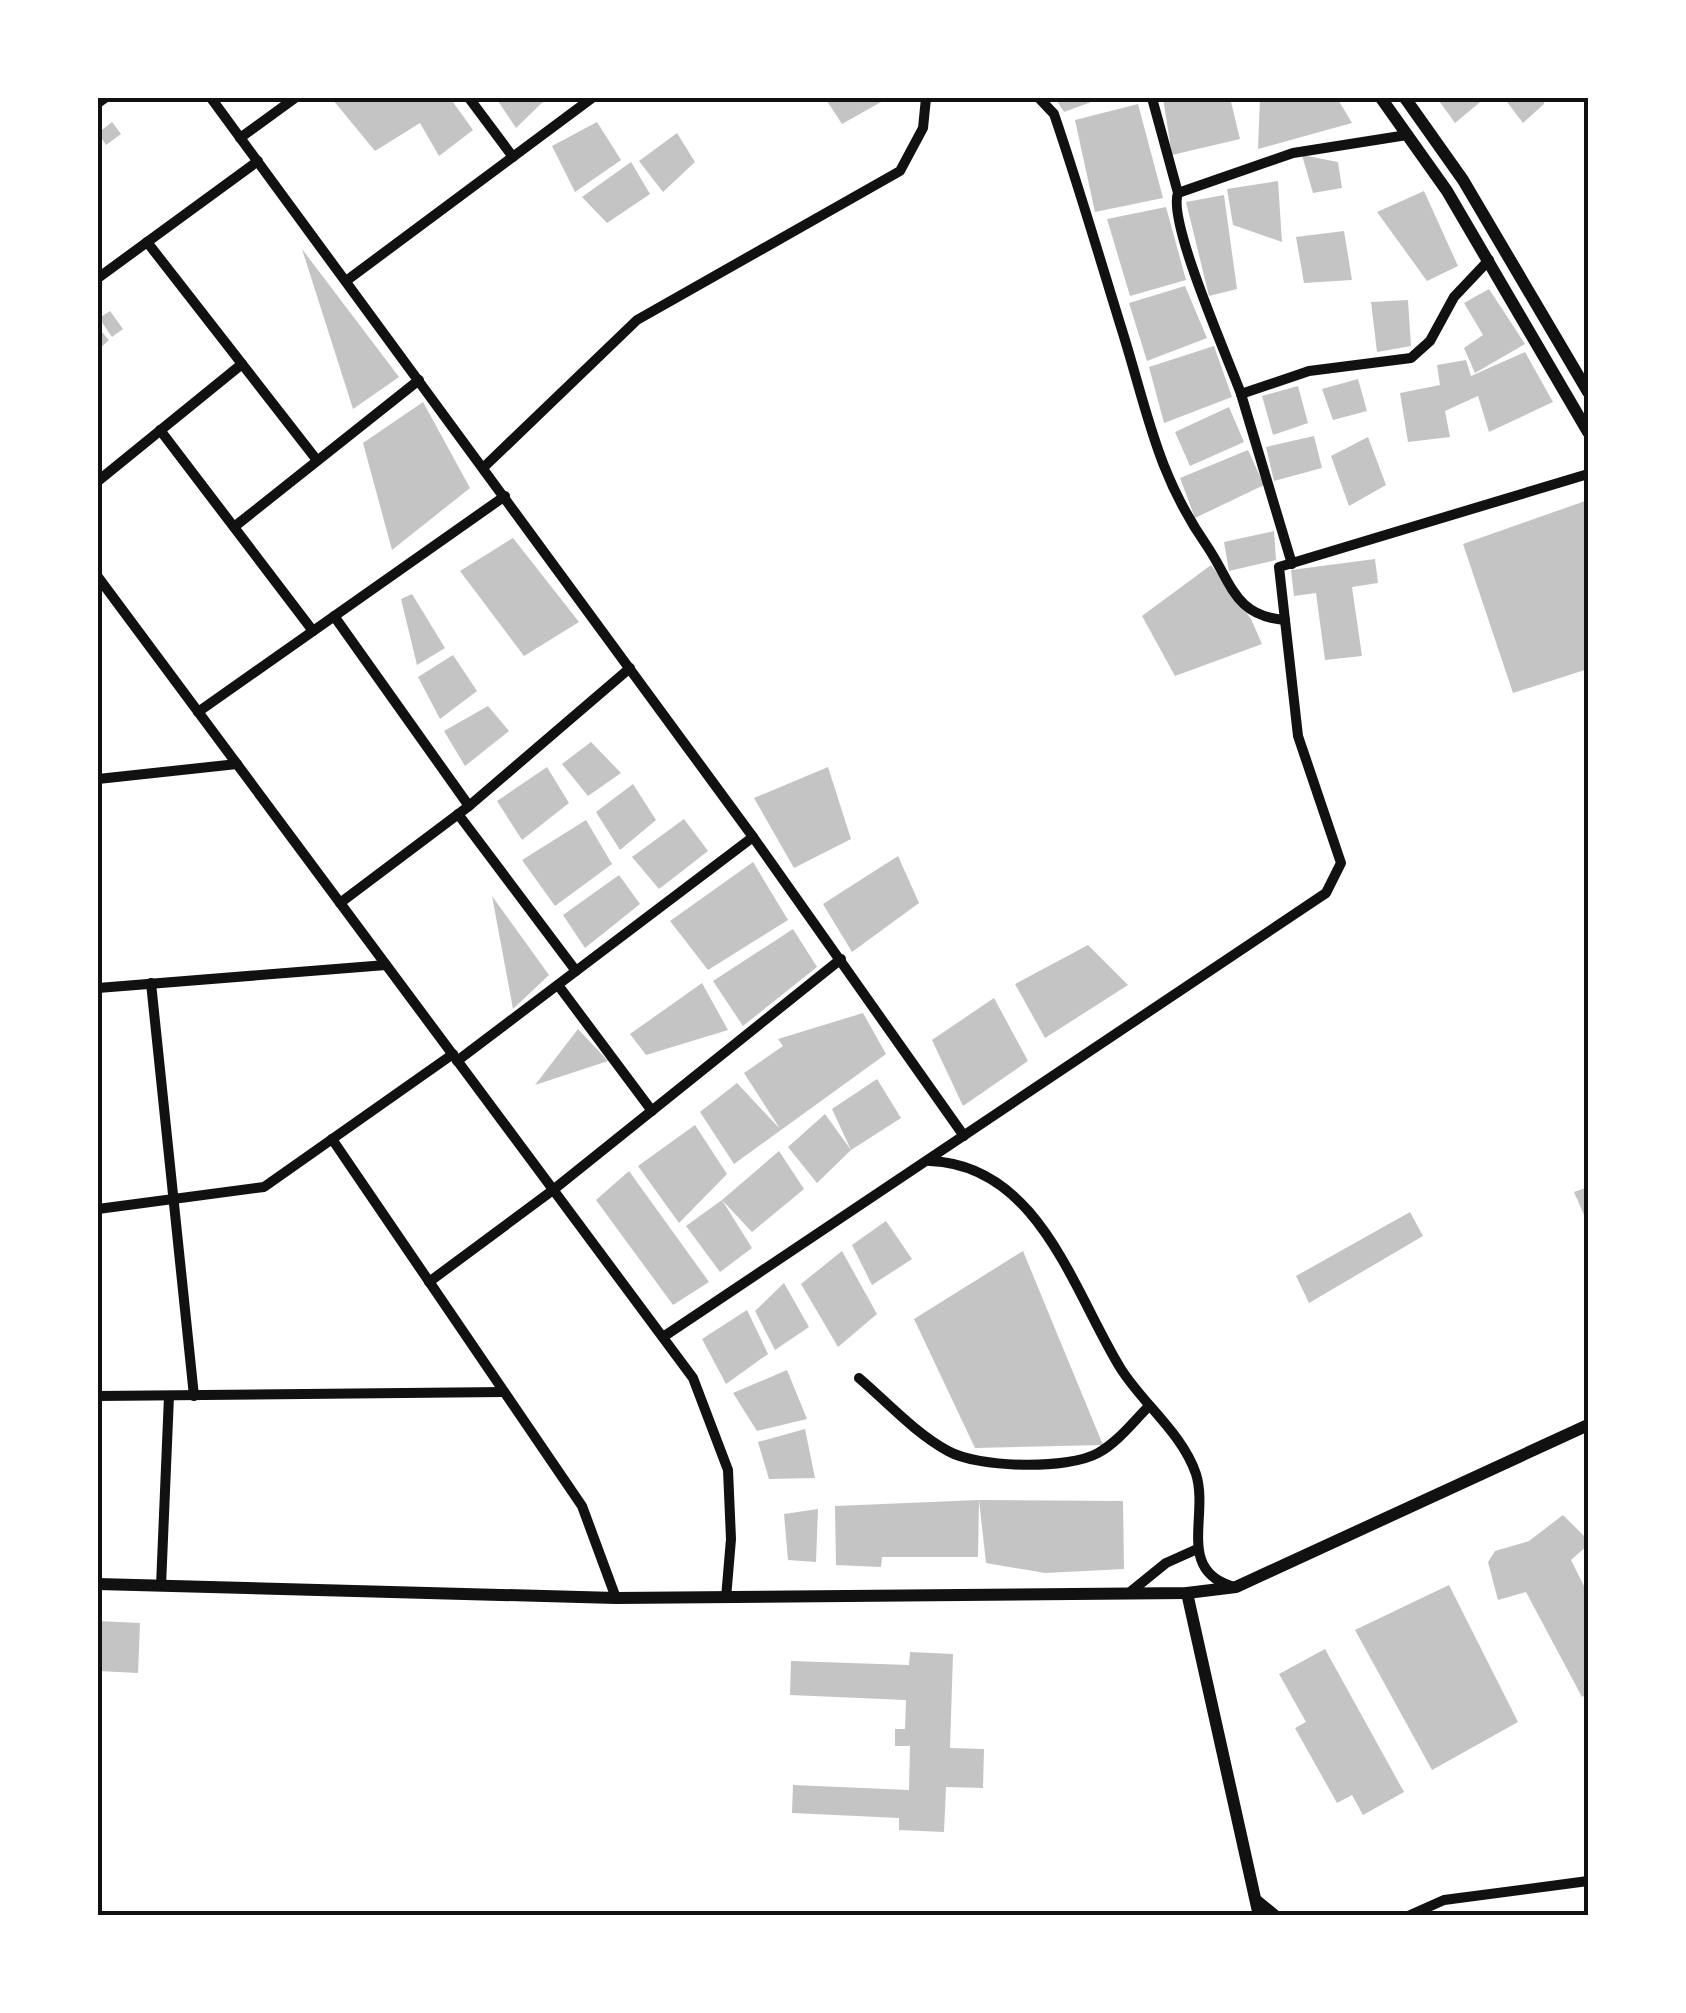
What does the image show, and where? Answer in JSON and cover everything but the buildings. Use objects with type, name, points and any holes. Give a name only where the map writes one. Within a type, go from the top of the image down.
[{"type":"street","points":[[98,103],[105,98]]},
{"type":"street","points":[[211,98],[630,668],[964,1136]]},
{"type":"street","points":[[240,138],[295,98]]},
{"type":"street","points":[[469,98],[513,156]]},
{"type":"street","points":[[346,280],[592,98]]},
{"type":"street","points":[[484,468],[637,320],[900,170],[922,128],[926,98]]},
{"type":"street","points":[[1039,98],[1054,114],[1060,130],[1128,348],[1152,444],[1189,524],[1246,607],[1264,618],[1285,620]]},
{"type":"street","points":[[1152,98],[1178,192],[1174,203],[1192,266],[1241,394],[1292,564]]},
{"type":"street","points":[[1381,98],[1489,260],[1588,432]]},
{"type":"street","points":[[1405,98],[1463,180],[1588,392]]},
{"type":"street","points":[[1178,192],[1293,153],[1407,135]]},
{"type":"street","points":[[98,278],[258,161]]},
{"type":"street","points":[[147,242],[316,460]]},
{"type":"street","points":[[1241,394],[1308,371],[1411,358],[1430,340],[1454,297],[1489,260]]},
{"type":"street","points":[[98,481],[242,364]]},
{"type":"street","points":[[234,527],[419,380]]},
{"type":"street","points":[[160,430],[313,631]]},
{"type":"street","points":[[663,1337],[1326,893],[1342,864],[1298,736],[1280,568],[1588,474]]},
{"type":"street","points":[[198,712],[505,496]]},
{"type":"street","points":[[98,577],[693,1378],[728,1470],[731,1538],[726,1598]]},
{"type":"street","points":[[334,616],[469,806]]},
{"type":"street","points":[[340,903],[469,806],[630,668]]},
{"type":"street","points":[[98,779],[237,764]]},
{"type":"street","points":[[458,814],[576,971]]},
{"type":"street","points":[[98,1208],[264,1187],[455,1058],[752,837]]},
{"type":"street","points":[[429,1282],[553,1190],[841,959]]},
{"type":"street","points":[[98,988],[386,965]]},
{"type":"street","points":[[151,984],[194,1396]]},
{"type":"street","points":[[558,984],[652,1111]]},
{"type":"street","points":[[332,1140],[582,1506],[616,1598]]},
{"type":"street","points":[[929,1161],[977,1168],[1016,1196],[1057,1253],[1122,1370],[1177,1438],[1196,1474],[1202,1515],[1195,1550],[1214,1578],[1236,1587]]},
{"type":"street","points":[[859,1378],[943,1449],[983,1462],[1059,1463],[1087,1458],[1112,1444],[1149,1406]]},
{"type":"street","points":[[98,1396],[504,1392]]},
{"type":"street","points":[[161,1586],[169,1396]]},
{"type":"street","points":[[98,1584],[616,1598],[1187,1593],[1236,1587],[1588,1425]]},
{"type":"street","points":[[1130,1593],[1166,1562],[1195,1550]]},
{"type":"street","points":[[1187,1593],[1259,1916]]},
{"type":"street","points":[[1408,1916],[1444,1900],[1588,1881]]},
{"type":"street","points":[[1255,1898],[1277,1916]]}]
